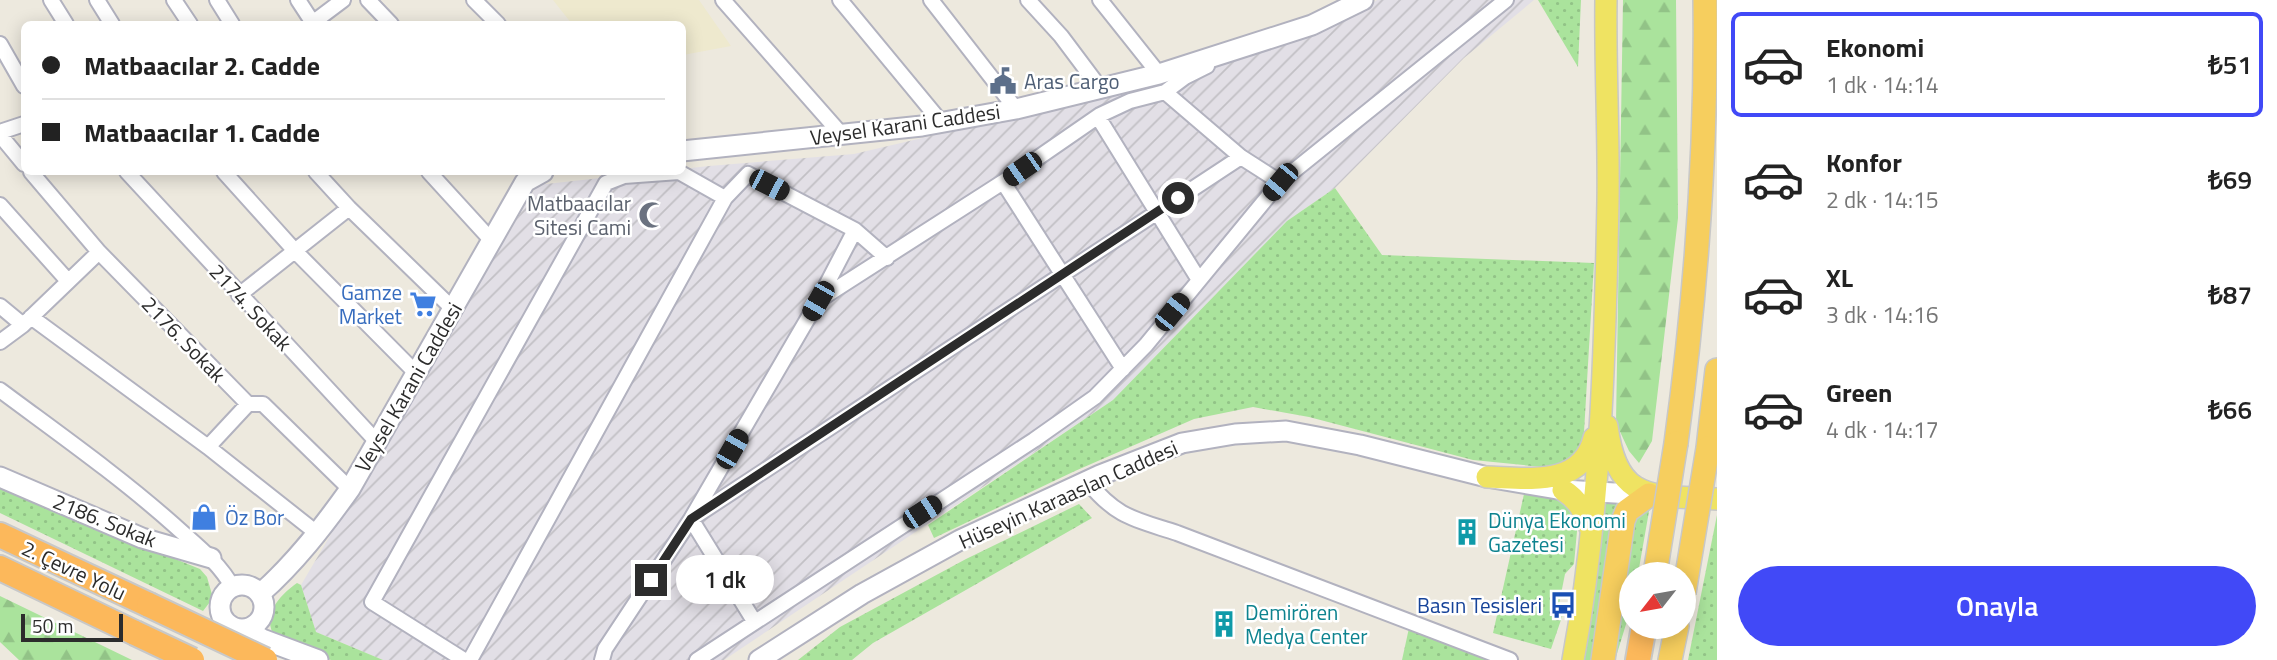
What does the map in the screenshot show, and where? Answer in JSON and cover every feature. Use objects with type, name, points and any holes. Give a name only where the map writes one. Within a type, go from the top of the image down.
[{"type":"highway","points":[[1657,562],[1676,443],[1699,239],[1706,70],[1705,0]]},
{"type":"highway","points":[[1689,562],[1708,448],[1717,370]]},
{"type":"highway","points":[[1603,660],[1623,521],[1627,511],[1649,495]]},
{"type":"highway","name":"2. Çevre Yolu","points":[[0,535],[265,660]]},
{"type":"highway","name":"2. Çevre Yolu","points":[[0,568],[192,660]]},
{"type":"highway","points":[[1626,660],[1634,639]]},
{"type":"highway","points":[[1637,660],[1641,639]]},
{"type":"highway","points":[[1670,660],[1674,639]]},
{"type":"main road","name":"Veysel Karani Caddesi","points":[[686,151],[941,122],[1100,88],[1162,83],[1312,24],[1363,0]]},
{"type":"main road","points":[[1573,660],[1592,532],[1602,389],[1608,199],[1606,0]]},
{"type":"main road","name":"Veysel Karani Caddesi","points":[[260,594],[318,534],[350,489],[525,182],[533,175]]},
{"type":"main road","points":[[1602,389],[1608,434],[1620,472],[1633,486],[1649,495],[1717,499]]},
{"type":"main road","points":[[1487,477],[1559,476],[1577,467],[1586,460],[1591,450],[1599,416]]},
{"type":"main road","name":"Hüseyin Karaaslan Caddesi","points":[[759,660],[862,594],[949,546],[1087,481],[1182,443],[1235,434],[1286,431],[1360,445],[1487,477],[1563,490],[1649,495]]},
{"type":"main road","name":"2186. Sokak","points":[[0,477],[142,538],[211,558]]},
{"type":"main road","points":[[1563,490],[1573,496],[1581,506],[1592,532]]},
{"type":"main road","points":[[248,629],[263,615],[260,594],[248,586],[233,587],[223,597],[221,604],[221,612],[228,624],[248,629],[262,639],[317,660]]},
{"type":"main road","points":[[185,660],[228,624]]},
{"type":"street","points":[[51,0],[64,21]]},
{"type":"street","points":[[97,0],[110,21]]},
{"type":"street","points":[[174,0],[188,21]]},
{"type":"street","points":[[217,0],[231,21]]},
{"type":"street","points":[[298,0],[310,21]]},
{"type":"street","points":[[316,21],[343,0]]},
{"type":"street","points":[[368,0],[388,21]]},
{"type":"street","points":[[474,0],[495,21]]},
{"type":"street","points":[[723,0],[841,134]]},
{"type":"street","points":[[840,0],[941,122]]},
{"type":"street","points":[[931,0],[1016,108]]},
{"type":"street","points":[[1028,0],[1061,36],[1100,88]]},
{"type":"street","points":[[1100,0],[1162,83],[1241,157],[1280,182]]},
{"type":"street","points":[[697,660],[1034,440],[1095,397],[1146,345],[1280,182],[1506,0]]},
{"type":"street","points":[[0,44],[21,81]]},
{"type":"street","points":[[818,301],[1003,182],[1098,117],[1162,83],[1185,77],[1214,63],[1269,48]]},
{"type":"street","points":[[1098,117],[1199,280]]},
{"type":"street","points":[[21,125],[0,134],[21,160]]},
{"type":"street","points":[[691,519],[1241,157]]},
{"type":"street","points":[[470,660],[725,198],[748,174],[855,230],[887,258]]},
{"type":"street","name":"2176. Sokak","points":[[34,175],[99,252],[248,404],[263,404],[350,489]]},
{"type":"street","name":"2174. Sokak","points":[[130,175],[377,442]]},
{"type":"street","points":[[227,175],[296,251],[416,373]]},
{"type":"street","points":[[319,175],[453,309]]},
{"type":"street","points":[[432,175],[492,240]]},
{"type":"street","points":[[464,660],[372,603],[606,183],[624,176],[638,175]]},
{"type":"street","points":[[684,175],[725,198]]},
{"type":"street","points":[[1003,182],[1123,369]]},
{"type":"street","points":[[0,205],[68,281]]},
{"type":"street","points":[[239,295],[349,208]]},
{"type":"street","points":[[604,656],[691,519],[818,301],[855,230]]},
{"type":"street","points":[[0,342],[27,321],[99,252]]},
{"type":"street","points":[[0,306],[27,321],[208,447],[318,534]]},
{"type":"street","points":[[0,390],[134,489],[211,558],[225,572],[233,587]]},
{"type":"street","points":[[208,447],[248,404]]},
{"type":"street","points":[[1087,481],[1102,500],[1124,516],[1177,533],[1510,660]]},
{"type":"street","points":[[691,519],[754,621]]},
{"type":"shaded area","points":[[553,0],[699,0],[731,46],[686,54],[686,21],[570,21]]},
{"type":"shaded area","points":[[1377,0],[1534,0],[1464,58],[1335,188],[1287,221],[1113,400],[724,660],[383,660],[316,632],[301,585],[537,185],[628,175],[686,175],[686,169],[854,154],[1127,90],[1367,7]]},
{"type":"green space","points":[[1538,0],[1581,0],[1578,67]]},
{"type":"green space","points":[[1623,0],[1676,0],[1678,218],[1652,441],[1639,463],[1629,451],[1616,423]]},
{"type":"green space","points":[[1335,188],[1382,255],[1594,263],[1583,449],[1570,464],[1552,468],[1473,460],[1309,417],[1253,407],[1194,419],[1075,471],[934,538],[928,525],[1113,400],[1287,221]]},
{"type":"green space","points":[[0,488],[200,569],[207,577],[213,598],[203,611],[0,513]]},
{"type":"green space","points":[[1524,494],[1568,499],[1578,520],[1574,564],[1565,574],[1559,604],[1563,614],[1551,649],[1493,633]]},
{"type":"green space","points":[[1605,499],[1623,502],[1595,660],[1580,660],[1589,631]]},
{"type":"green space","points":[[1651,500],[1640,562],[1626,562],[1632,515]]},
{"type":"green space","points":[[1079,504],[1092,518],[873,643],[852,660],[798,660],[840,627],[966,559]]},
{"type":"green space","points":[[1717,515],[1717,660],[1688,660],[1692,639],[1696,639],[1696,620]]},
{"type":"green space","points":[[297,583],[301,585],[316,632],[383,660],[331,660],[276,639],[270,622],[274,607]]},
{"type":"green space","points":[[0,596],[132,660],[19,660],[0,642]]},
{"type":"green space","points":[[1619,614],[1619,639],[1621,639],[1613,660]]},
{"type":"green space","points":[[1409,628],[1493,660],[1402,660]]},
{"type":"place","name":"Aras Cargo","points":[[1003,81]]},
{"type":"place","name":"Matbaacılar Sitesi Cami","points":[[652,215]]},
{"type":"place","name":"Gamze Market","points":[[423,304]]},
{"type":"place","name":"Öz Bor","points":[[204,517]]},
{"type":"place","name":"Dünya Ekonomi Gazetesi","points":[[1467,532]]},
{"type":"place","name":"Basın Tesisleri","points":[[1563,605]]},
{"type":"place","name":"Demirören Medya Center","points":[[1224,624]]},
{"type":"route","points":[[651,580],[691,519],[1178,198]]}]
